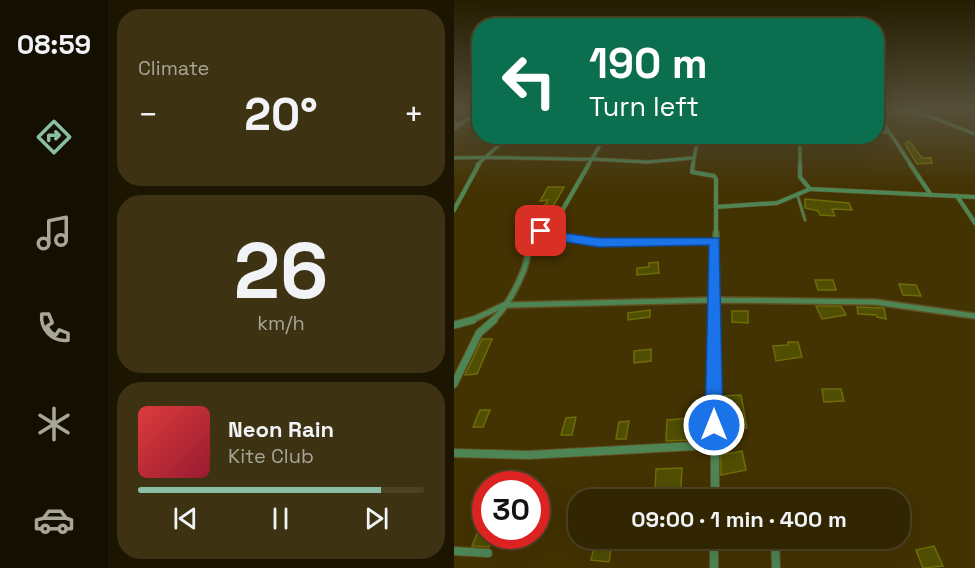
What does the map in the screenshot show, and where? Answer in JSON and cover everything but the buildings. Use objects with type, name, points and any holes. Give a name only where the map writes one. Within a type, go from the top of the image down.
[{"type":"street","points":[[892,137],[931,195]]},
{"type":"street","points":[[454,210],[473,171],[484,158],[501,144]]},
{"type":"street","points":[[454,383],[479,333],[500,314],[524,270],[525,258],[538,234],[559,216],[567,198],[600,144]]},
{"type":"street","points":[[696,144],[691,170],[693,173],[716,178],[715,489]]},
{"type":"street","points":[[800,144],[800,177],[810,189]]},
{"type":"street","points":[[454,158],[592,159],[647,162],[692,158]]},
{"type":"street","points":[[716,207],[748,207],[798,197],[810,189],[974,197]]},
{"type":"street","points":[[957,196],[974,223]]},
{"type":"street","points":[[454,325],[468,324],[487,310],[504,305],[714,300],[884,302],[974,316]]},
{"type":"street","points":[[454,453],[528,455],[714,445]]},
{"type":"street","points":[[714,549],[714,568]]},
{"type":"street","points":[[775,549],[776,568]]},
{"type":"street","points":[[454,551],[488,553]]},
{"type":"lane","points":[[798,197],[805,220]]},
{"type":"lane","points":[[538,234],[599,243],[715,241]]},
{"type":"route","points":[[541,231],[538,234],[599,243],[715,241],[714,425]]}]
